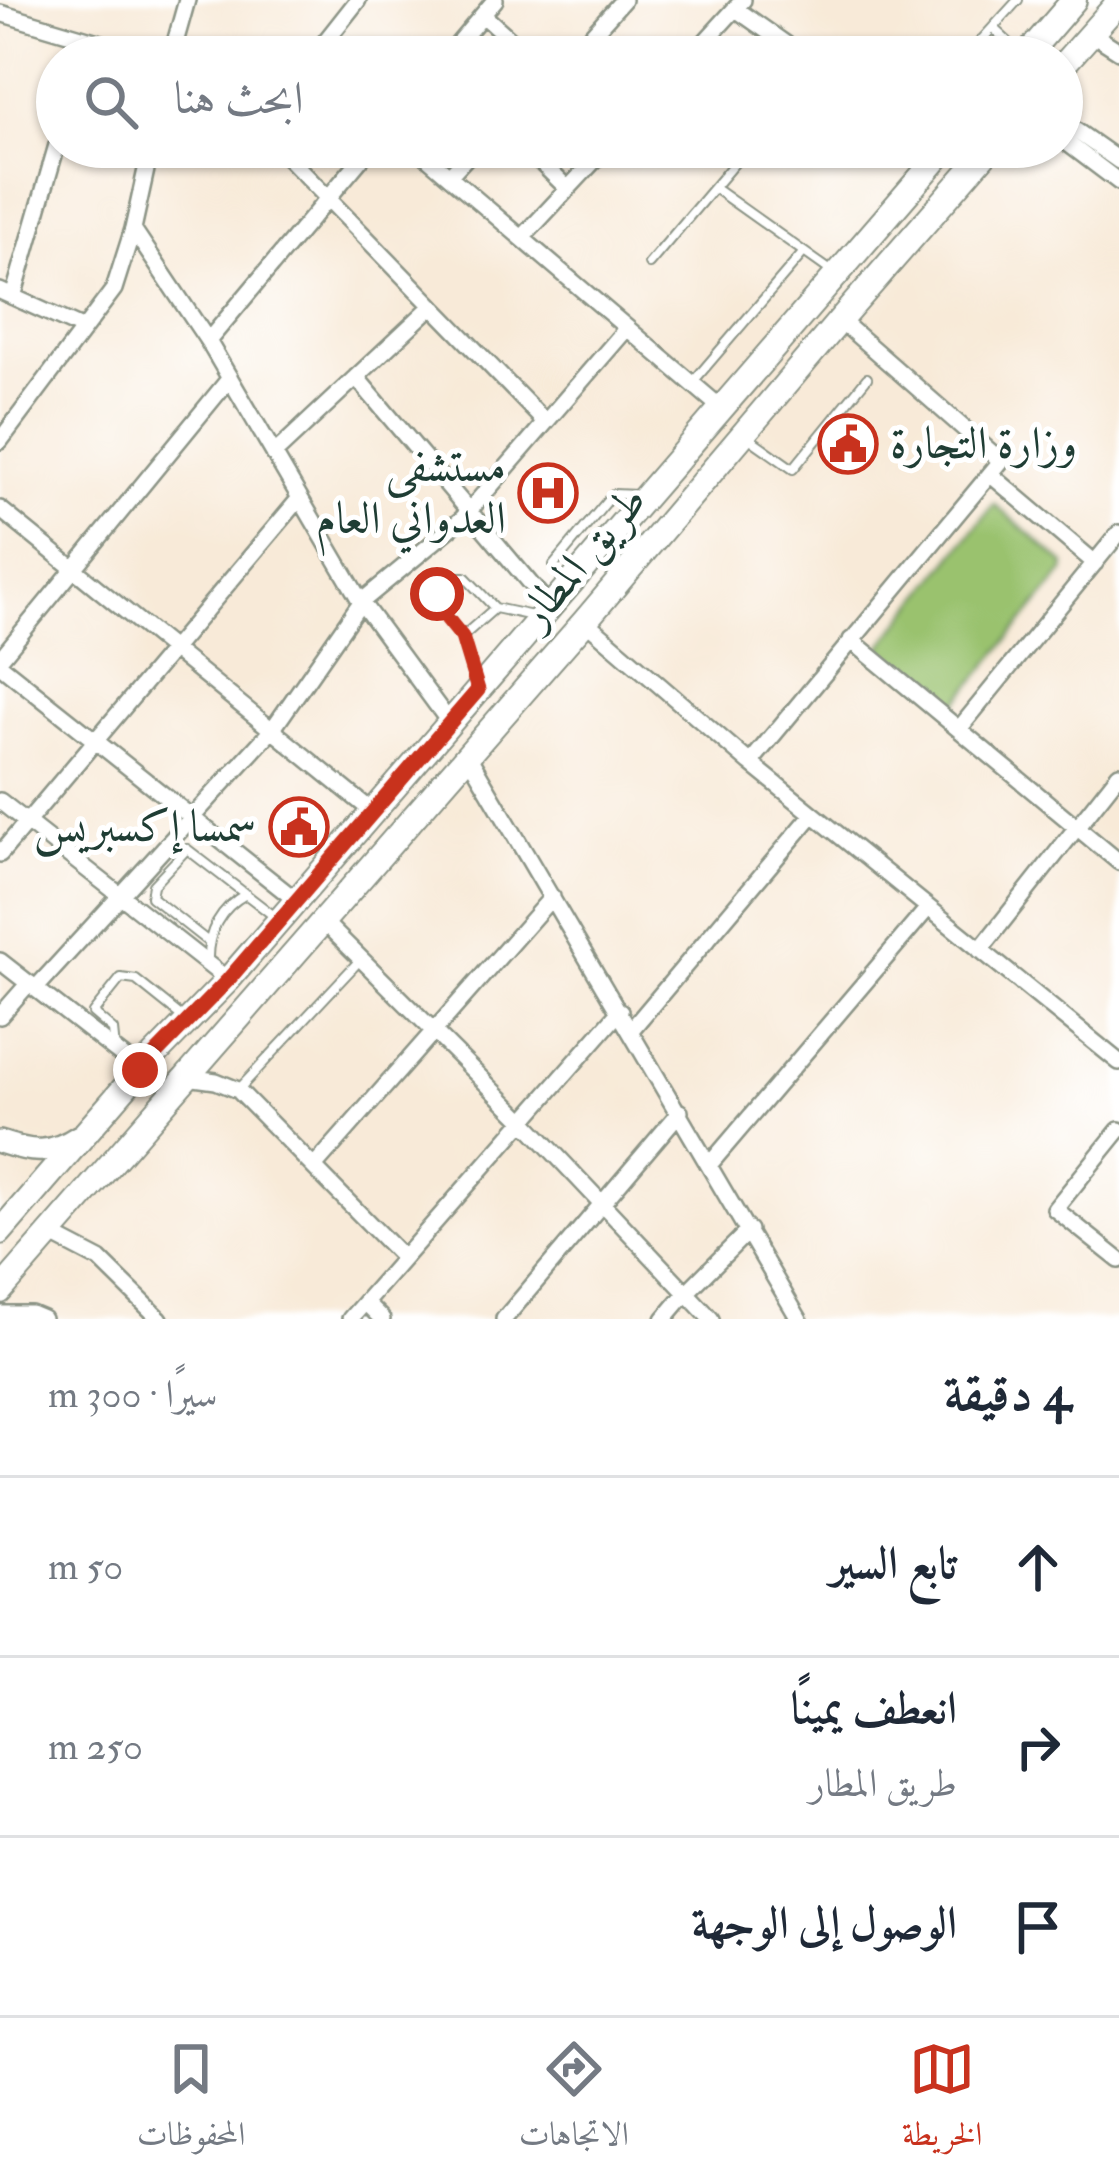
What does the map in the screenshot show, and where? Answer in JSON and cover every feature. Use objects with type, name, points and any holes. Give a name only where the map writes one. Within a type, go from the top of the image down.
[{"type":"main road","points":[[1042,36],[1074,0]]},
{"type":"main road","points":[[1083,42],[1119,2]]},
{"type":"main road","name":"طريق المطار","points":[[0,1232],[140,1070],[228,980],[924,168]]},
{"type":"main road","name":"طريق المطار","points":[[0,1292],[973,168]]},
{"type":"main road","points":[[0,1142],[45,1151],[62,1147],[89,1128]]},
{"type":"street","points":[[177,36],[187,0]]},
{"type":"street","points":[[330,36],[358,0]]},
{"type":"street","points":[[466,36],[495,0]]},
{"type":"street","points":[[591,36],[623,0]]},
{"type":"street","points":[[710,36],[739,4],[778,36]]},
{"type":"street","points":[[0,13],[55,36]]},
{"type":"street","points":[[483,15],[506,36]]},
{"type":"street","points":[[1091,33],[1119,51]]},
{"type":"street","points":[[1083,136],[1119,161]]},
{"type":"street","points":[[1083,155],[1119,182]]},
{"type":"street","points":[[49,168],[7,294],[84,329]]},
{"type":"street","points":[[0,441],[114,289],[146,168]]},
{"type":"street","points":[[299,168],[545,422]]},
{"type":"street","points":[[208,341],[353,168]]},
{"type":"street","points":[[440,168],[722,408]]},
{"type":"street","points":[[449,176],[456,168]]},
{"type":"street","points":[[546,168],[568,189]]},
{"type":"street","points":[[522,238],[588,168]]},
{"type":"street","points":[[133,229],[208,341],[361,602],[450,723]]},
{"type":"street","points":[[274,454],[432,306]]},
{"type":"street","points":[[750,764],[1001,461],[839,320]]},
{"type":"street","points":[[0,1016],[121,896],[272,730],[361,602],[469,511],[627,328]]},
{"type":"street","points":[[356,377],[469,511],[546,612]]},
{"type":"street","points":[[230,378],[0,662],[192,818],[288,910]]},
{"type":"street","points":[[990,474],[1095,563]]},
{"type":"street","points":[[0,854],[300,498]]},
{"type":"street","points":[[0,509],[373,812]]},
{"type":"street","points":[[958,729],[1119,533]]},
{"type":"street","points":[[585,621],[750,764],[1119,1062]]},
{"type":"street","points":[[851,640],[1119,862]]},
{"type":"street","points":[[467,754],[799,1319]]},
{"type":"street","points":[[980,950],[1119,774]]},
{"type":"street","points":[[0,801],[228,980]]},
{"type":"street","points":[[631,1030],[813,814]]},
{"type":"street","points":[[314,1167],[552,897]]},
{"type":"street","points":[[710,1164],[928,908]]},
{"type":"street","points":[[323,921],[523,1120],[711,1319]]},
{"type":"street","points":[[0,961],[140,1070]]},
{"type":"street","points":[[350,1319],[620,1011]]},
{"type":"street","points":[[187,1077],[238,1090],[403,1258]]},
{"type":"street","points":[[504,1319],[680,1112]]},
{"type":"street","points":[[1119,1130],[1055,1209],[1119,1260]]},
{"type":"street","points":[[664,1319],[749,1230]]},
{"type":"street","points":[[50,1234],[100,1260],[160,1319]]},
{"type":"street","points":[[364,1302],[382,1319]]},
{"type":"street","points":[[0,1314],[43,1319]]},
{"type":"lane","points":[[986,36],[1018,0]]},
{"type":"lane","points":[[993,28],[1002,36]]},
{"type":"lane","points":[[649,264],[731,168]]},
{"type":"lane","points":[[714,188],[836,275]]},
{"type":"lane","points":[[692,383],[804,252]]},
{"type":"lane","points":[[742,434],[793,469],[867,378]]},
{"type":"lane","points":[[554,565],[613,494],[645,497]]},
{"type":"lane","points":[[478,690],[462,637],[435,601],[437,594],[455,577],[465,577],[496,608],[546,612]]},
{"type":"lane","points":[[462,637],[496,608]]},
{"type":"lane","points":[[208,941],[151,898],[153,885],[187,849],[246,894],[288,910]]},
{"type":"lane","points":[[208,963],[208,934],[246,894]]},
{"type":"lane","points":[[238,1090],[361,960]]},
{"type":"lane","points":[[116,1050],[113,1030],[93,1013],[121,979],[136,980],[188,1021]]},
{"type":"green space","points":[[994,504],[1065,564],[1064,572],[954,706],[880,648]]},
{"type":"place","name":"وزارة التجارة","points":[[848,444]]},
{"type":"place","name":"مستشفى العدواني العام","points":[[548,493]]},
{"type":"place","name":"سمسا إكسبريس","points":[[299,827]]},
{"type":"route","points":[[140,1070],[228,980],[478,690],[462,637],[437,606],[437,594]]}]
